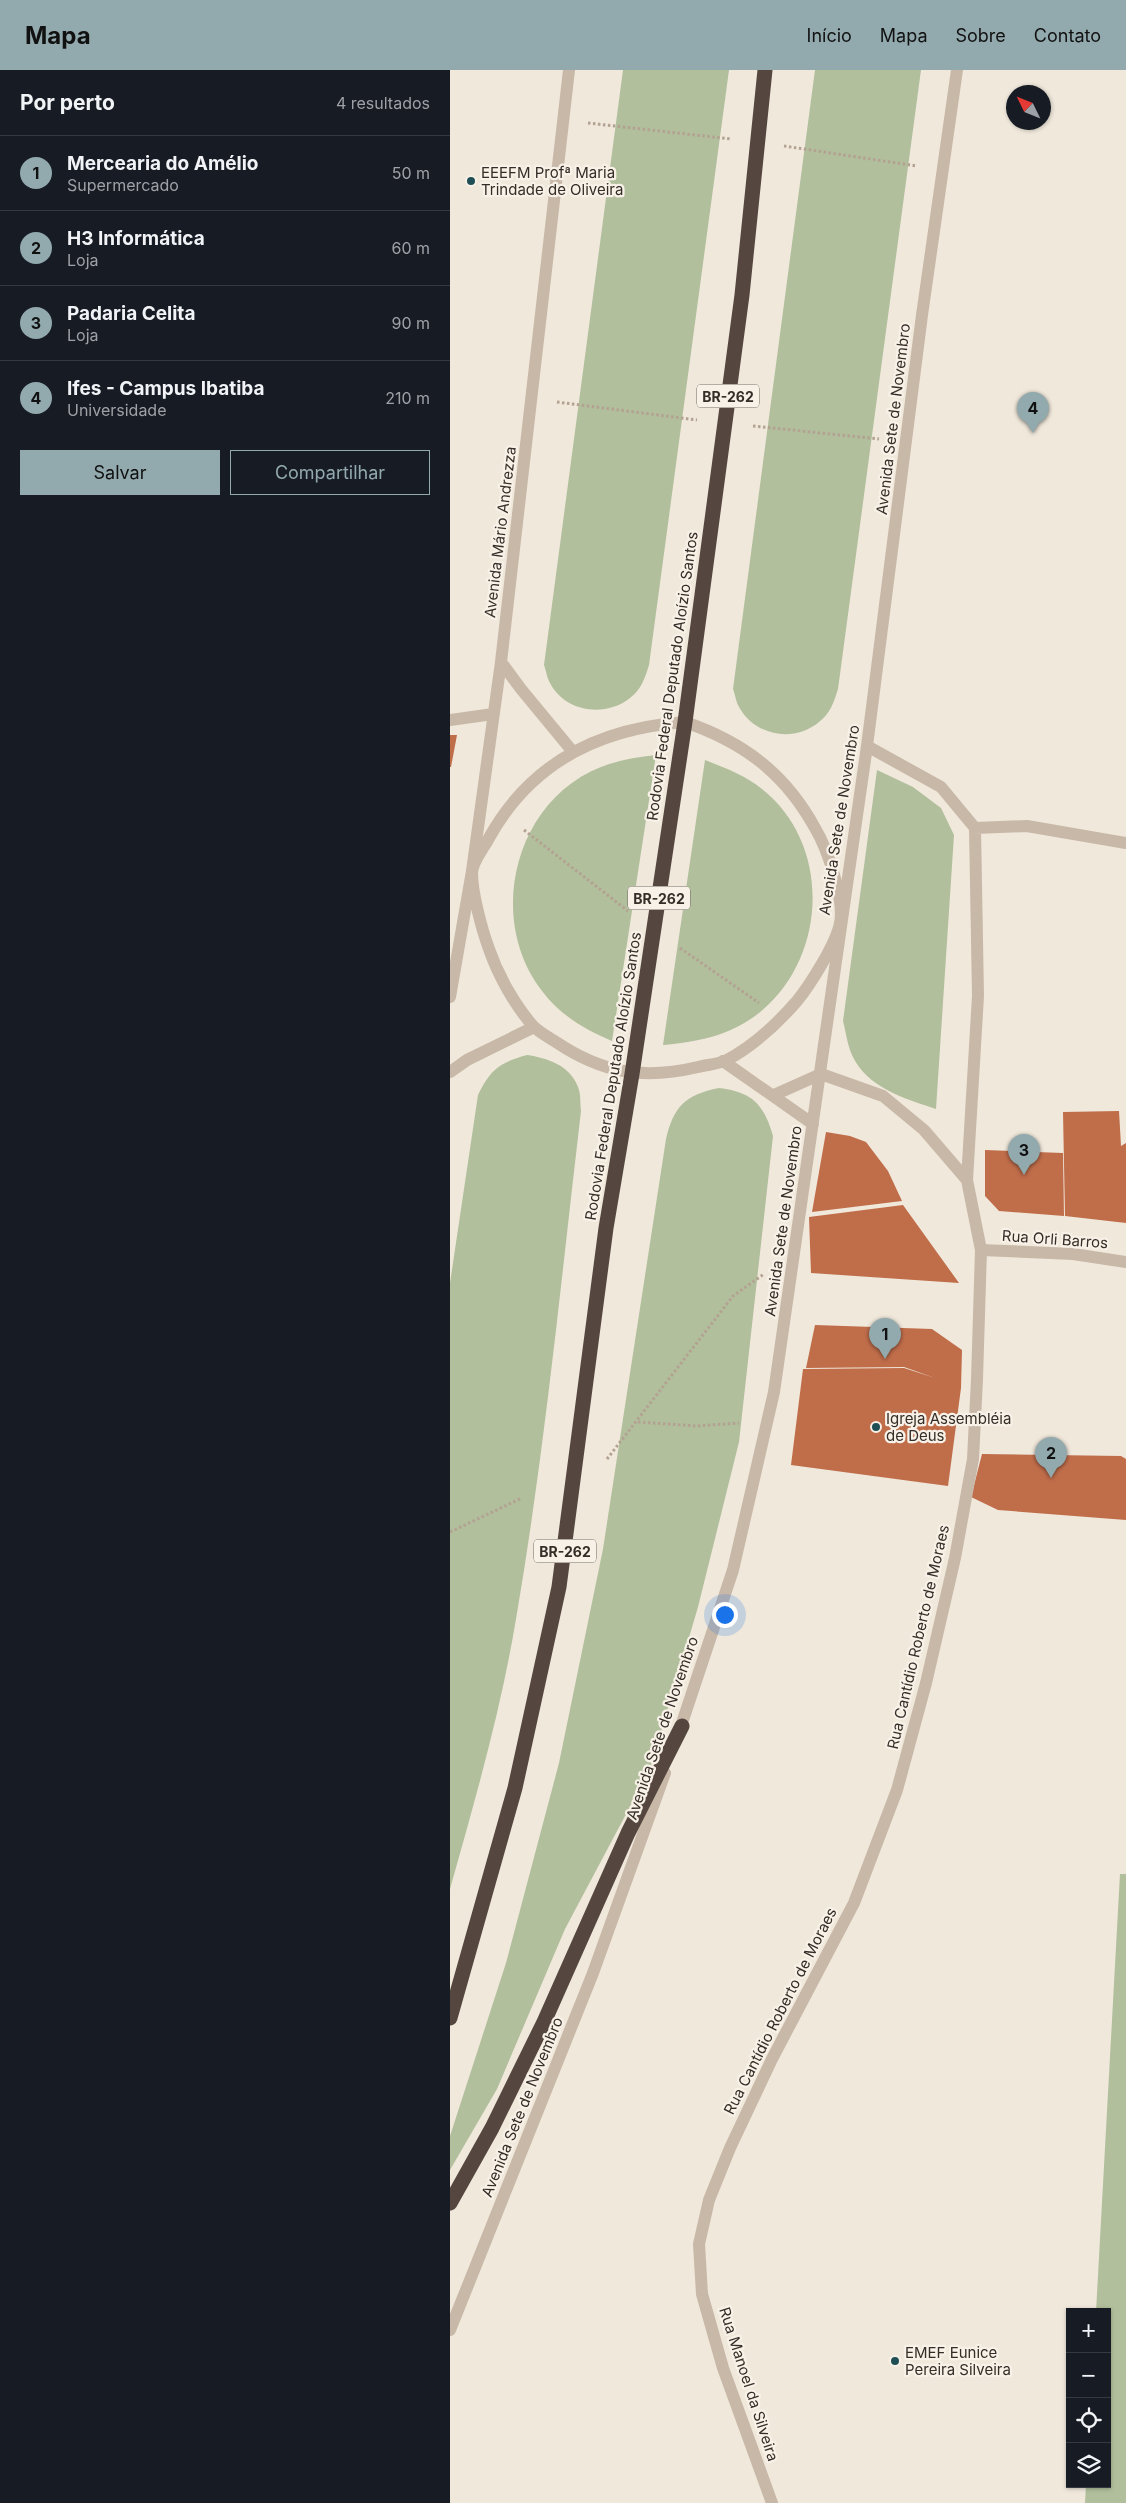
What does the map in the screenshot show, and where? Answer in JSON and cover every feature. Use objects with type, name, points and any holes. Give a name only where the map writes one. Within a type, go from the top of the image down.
[{"type":"highway","name":"Rodovia Federal Deputado Aloízio Santos","points":[[450,2018],[515,1788],[559,1587],[606,1228],[632,1074],[685,722],[742,295],[766,70]]},
{"type":"highway","points":[[450,2203],[492,2128],[540,2031],[620,1849],[682,1726]]},
{"type":"street","name":"Avenida Mário Andrezza","points":[[450,997],[472,870],[501,662],[569,70]]},
{"type":"street","name":"Avenida Sete de Novembro","points":[[450,2330],[592,1973],[682,1726],[733,1570],[757,1474],[774,1392],[814,1124],[840,923],[867,746],[922,315],[956,70]]},
{"type":"street","points":[[501,662],[573,752]]},
{"type":"street","points":[[450,720],[493,714]]},
{"type":"street","points":[[685,722],[726,738],[745,750],[789,788],[821,838],[831,865],[838,894],[840,923],[808,987],[782,1019],[757,1040],[724,1061],[673,1073],[632,1074],[596,1065],[534,1027],[496,968],[483,931],[472,870],[500,819],[522,792],[551,764],[573,752],[632,728],[685,722]]},
{"type":"street","points":[[867,746],[942,787],[975,828],[978,996],[967,1180]]},
{"type":"street","points":[[975,828],[1027,826],[1126,843]]},
{"type":"street","points":[[450,1072],[467,1060],[534,1027]]},
{"type":"street","points":[[724,1061],[814,1124]]},
{"type":"street","points":[[774,1095],[821,1074]]},
{"type":"street","name":"Rua Cantídio Roberto de Moraes","points":[[699,2244],[709,2200],[730,2148],[772,2059],[854,1903],[898,1790],[956,1558],[973,1460],[981,1250],[967,1180],[924,1130],[883,1096],[821,1074]]},
{"type":"street","name":"Rua Orli Barros","points":[[981,1250],[1073,1254],[1126,1262]]},
{"type":"street","name":"Rua Manoel da Silveira","points":[[699,2244],[702,2294],[723,2368],[772,2503]]},
{"type":"path","points":[[520,827],[629,912]]},
{"type":"path","points":[[674,944],[782,1019]]},
{"type":"path","points":[[607,1460],[733,1296],[767,1272]]},
{"type":"path","points":[[637,1422],[696,1426],[742,1422]]},
{"type":"path","points":[[450,1532],[522,1498]]},
{"type":"green space","points":[[623,70],[729,70],[649,665],[642,683],[634,695],[620,704],[598,710],[575,706],[565,700],[550,683],[544,665]]},
{"type":"green space","points":[[815,70],[921,70],[838,689],[831,707],[823,719],[809,729],[787,734],[765,730],[755,725],[739,707],[733,689]]},
{"type":"green space","points":[[656,755],[612,1041],[592,1032],[565,1014],[542,991],[525,962],[515,930],[513,897],[518,865],[529,834],[547,806],[571,783],[601,767],[628,759]]},
{"type":"green space","points":[[705,760],[749,780],[762,789],[785,813],[801,841],[810,872],[812,904],[808,936],[797,966],[779,993],[755,1016],[734,1029],[711,1037],[663,1045]]},
{"type":"green space","points":[[877,770],[913,787],[941,808],[954,835],[936,1109],[899,1096],[867,1076],[858,1066],[852,1055],[843,1021]]},
{"type":"green space","points":[[527,1055],[557,1064],[569,1073],[579,1090],[581,1111],[536,1492],[516,1619],[495,1721],[450,1889],[450,1283],[478,1095],[487,1079],[497,1068],[509,1061]]},
{"type":"green space","points":[[719,1088],[740,1093],[755,1102],[761,1108],[773,1136],[739,1442],[698,1607],[650,1769],[565,1929],[497,2089],[450,2170],[450,2136],[506,1963],[559,1763],[603,1549],[666,1139],[673,1118],[683,1104],[698,1094]]},
{"type":"green space","points":[[1120,1874],[1126,1874],[1126,2503],[1085,2503],[1086,2488],[1111,2488],[1111,2308],[1096,2308]]},
{"type":"building","points":[[450,735],[457,735],[451,767],[450,767]]},
{"type":"building","points":[[1119,1111],[1121,1146],[1126,1143],[1126,1223],[1065,1216],[1063,1112]]},
{"type":"building","points":[[826,1132],[850,1136],[866,1142],[888,1171],[902,1201],[812,1212]]},
{"type":"building","points":[[985,1150],[1063,1153],[1064,1216],[999,1211],[985,1196]]},
{"type":"building","points":[[903,1205],[959,1283],[811,1273],[809,1217]]},
{"type":"building","name":"Igreja Assembléia de Deus","points":[[815,1325],[932,1329],[962,1350],[961,1388],[948,1486],[791,1465],[803,1369],[904,1368],[935,1378],[904,1367],[806,1368]]},
{"type":"building","points":[[982,1454],[1121,1456],[1126,1459],[1126,1520],[998,1510],[971,1497]]},
{"type":"place","name":"EEEFM Profª Maria Trindade de Oliveira","points":[[471,181]]},
{"type":"place","name":"Ifes - Campus Ibatiba","points":[[1033,433]]},
{"type":"place","name":"Padaria Celita","points":[[1024,1175]]},
{"type":"place","name":"Mercearia do Amélio","points":[[885,1359]]},
{"type":"place","name":"Igreja Assembléia de Deus","points":[[876,1427]]},
{"type":"place","name":"H3 Informática","points":[[1051,1478]]},
{"type":"place","name":"EMEF Eunice Pereira Silveira","points":[[895,2361]]}]
